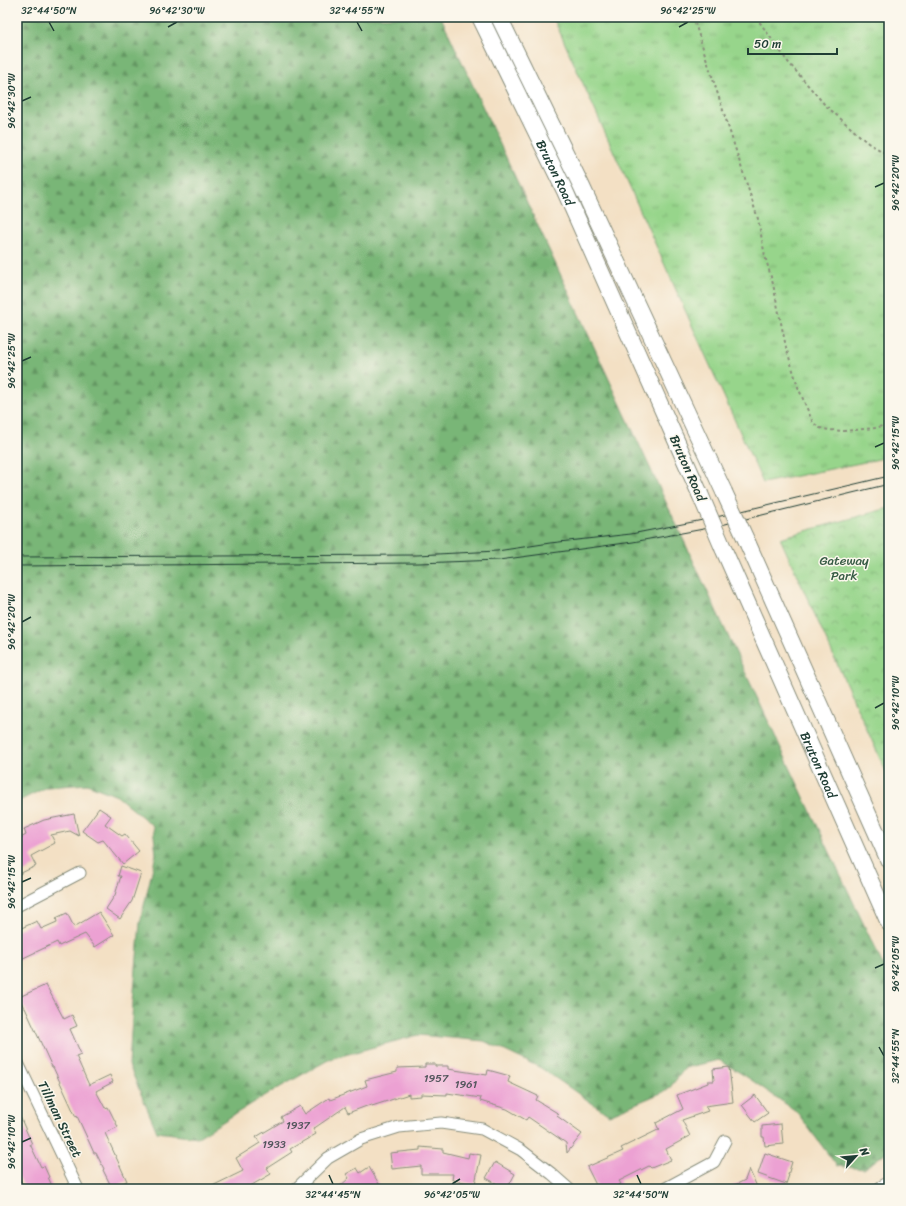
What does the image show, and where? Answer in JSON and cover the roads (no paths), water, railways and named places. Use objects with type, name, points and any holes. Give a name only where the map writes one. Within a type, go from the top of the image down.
[{"type":"main road","name":"Bruton Road","points":[[480,17],[566,191],[700,494],[722,548],[889,923]]},
{"type":"main road","name":"Bruton Road","points":[[502,24],[581,184],[724,492],[889,861]]},
{"type":"main road","points":[[491,39],[502,24]]},
{"type":"main road","points":[[882,1189],[889,1185]]},
{"type":"street","points":[[17,906],[80,873]]},
{"type":"street","name":"Tillman Street","points":[[17,1061],[78,1189]]},
{"type":"street","points":[[296,1189],[328,1158],[361,1139],[399,1127],[441,1123],[482,1129],[521,1150],[569,1189]]},
{"type":"street","points":[[664,1189],[714,1162],[725,1141]]},
{"type":"tram line","points":[[17,557],[417,555],[497,551],[550,543],[631,534],[708,519],[889,476]]},
{"type":"tram line","points":[[17,566],[419,563],[499,560],[633,542],[709,528],[889,484]]},
{"type":"park label","name":"Gateway Park","points":[[844,568]]}]
